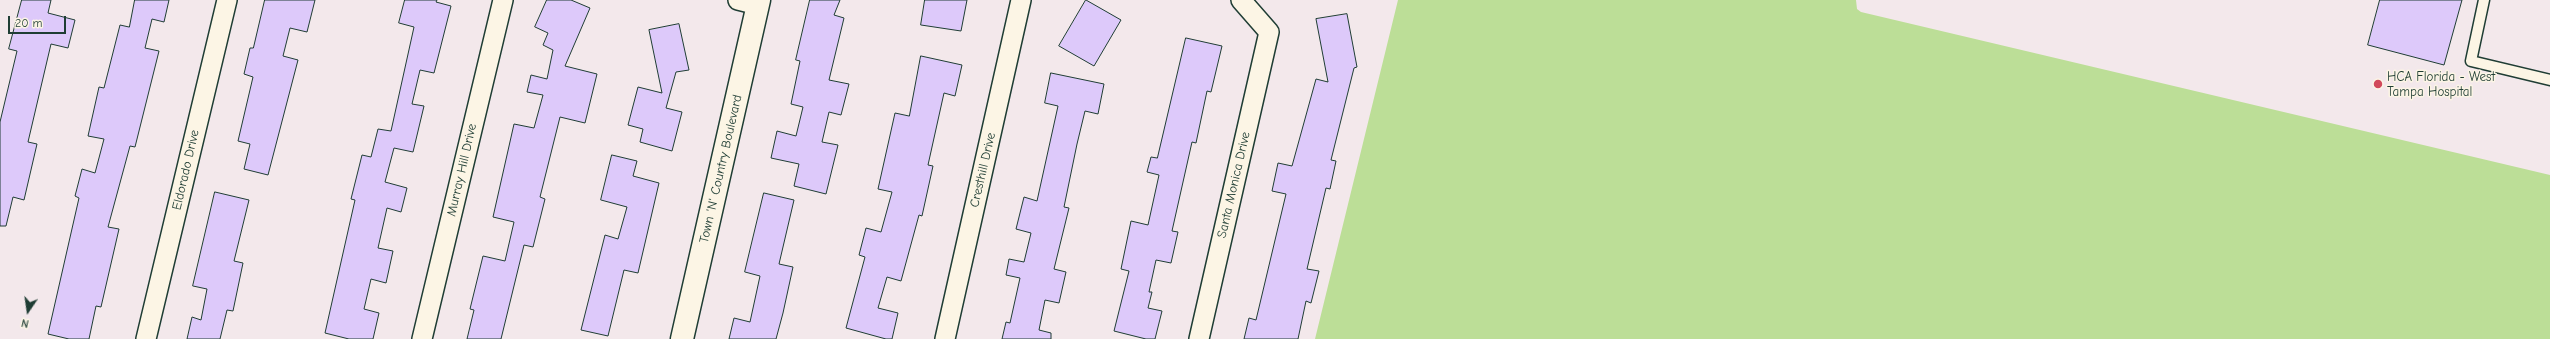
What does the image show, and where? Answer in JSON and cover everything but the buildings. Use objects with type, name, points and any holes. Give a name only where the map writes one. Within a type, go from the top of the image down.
[{"type":"street","name":"Eldorado Drive","points":[[146,339],[227,0]]},
{"type":"street","name":"Murray Hill Drive","points":[[422,339],[503,0]]},
{"type":"street","name":"Cresthill Drive","points":[[944,339],[1021,0]]},
{"type":"street","name":"Santa Monica Drive","points":[[1199,339],[1269,32],[1241,0]]},
{"type":"street","name":"Town 'N' Country Boulevard","points":[[682,339],[752,2]]},
{"type":"lane","points":[[2484,0],[2471,62],[2550,80]]},
{"type":"green space","points":[[1398,0],[1856,0],[1857,9],[1861,12],[2550,175],[2550,339],[1315,339]]},
{"type":"place","name":"HCA Florida - West Tampa Hospital","points":[[2378,84]]}]
